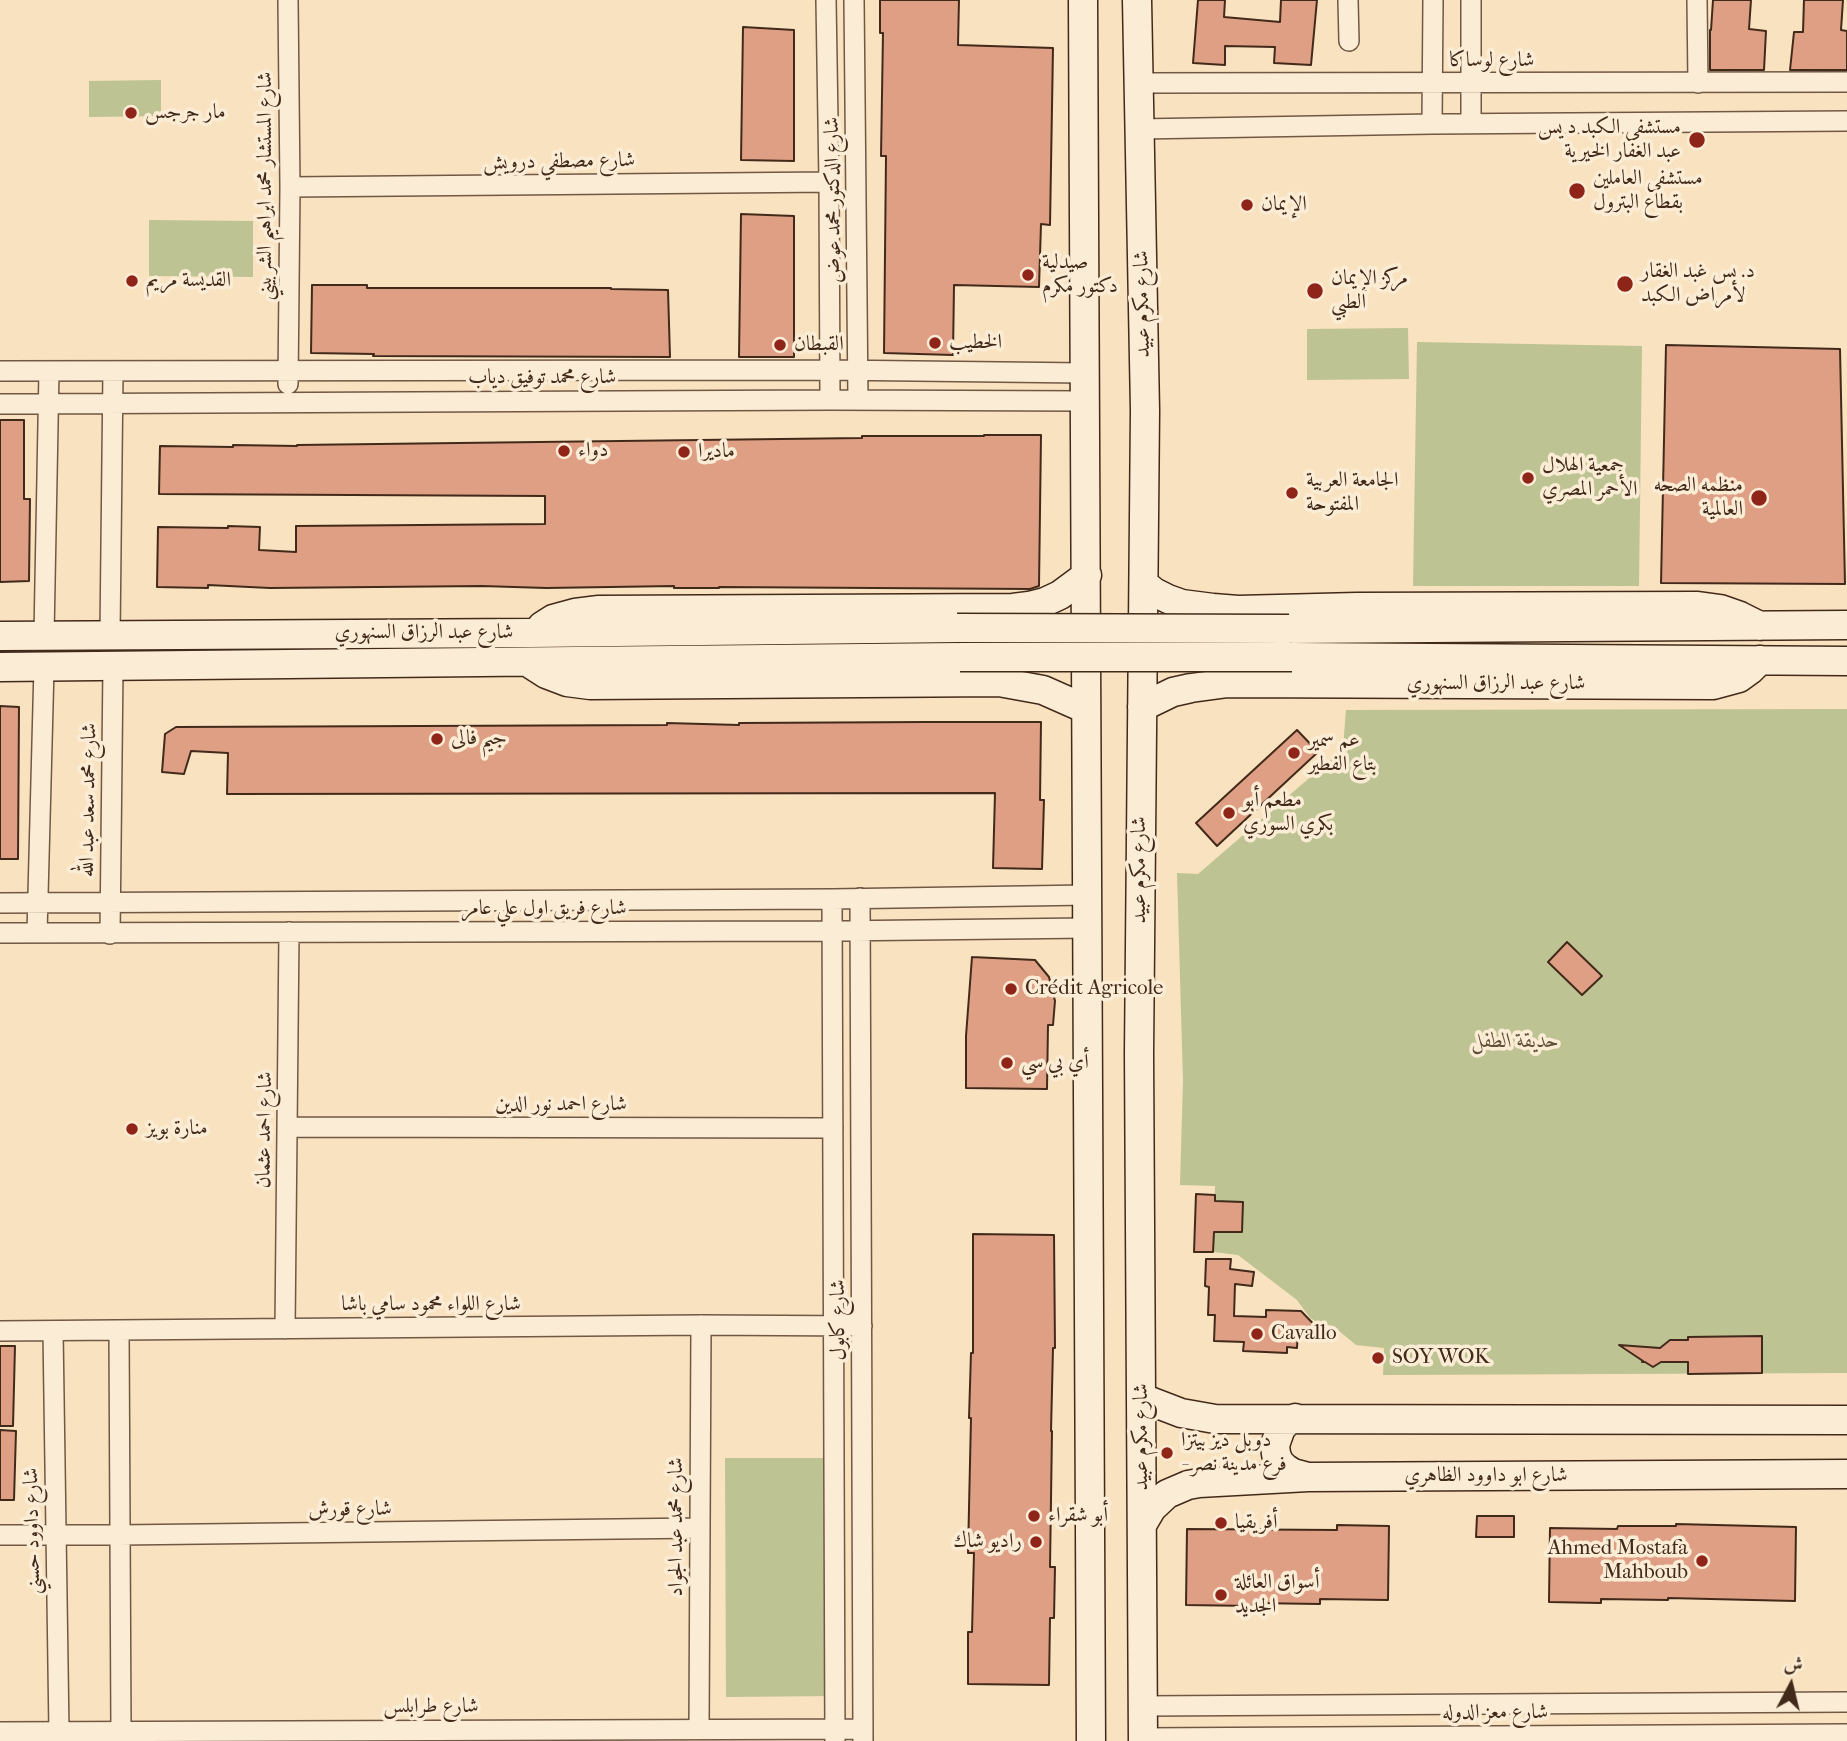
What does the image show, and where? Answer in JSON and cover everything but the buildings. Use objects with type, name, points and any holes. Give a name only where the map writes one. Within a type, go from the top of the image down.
[{"type":"street","name":"شارع المستشار محمد ابراهيم الشربيني","points":[[287,402],[290,187],[288,0]]},
{"type":"street","name":"شارع الدكتور محمد عوض","points":[[826,0],[830,400]]},
{"type":"street","name":"شارع الدكتور محمد عوض","points":[[854,0],[858,400]]},
{"type":"street","points":[[1083,0],[1091,1741]]},
{"type":"street","name":"شارع مكرم عبيد","points":[[1137,0],[1145,410],[1139,1052],[1143,1740]]},
{"type":"street","points":[[1348,0],[1349,41]]},
{"type":"street","points":[[1433,0],[1433,124]]},
{"type":"street","points":[[1471,0],[1471,123]]},
{"type":"street","points":[[1697,0],[1698,83]]},
{"type":"street","name":"شارع لوساكا","points":[[1138,83],[1847,82]]},
{"type":"street","points":[[1139,129],[1471,123],[1847,121]]},
{"type":"street","name":"شارع مصطفي درويش","points":[[290,187],[829,182]]},
{"type":"street","name":"شارع محمد توفيق دياب","points":[[0,371],[859,370],[1084,373]]},
{"type":"street","points":[[44,635],[49,371]]},
{"type":"street","points":[[110,634],[113,371]]},
{"type":"street","name":"شارع محمد توفيق دياب","points":[[0,404],[1084,401]]},
{"type":"street","name":"شارع عبد الرزاق السنهوري","points":[[0,636],[530,633],[552,619],[599,610],[999,608],[1045,602],[1060,595],[1087,575]]},
{"type":"street","points":[[1144,584],[1154,593],[1182,604],[1238,610],[1698,606],[1720,609],[1760,626]]},
{"type":"street","points":[[999,608],[1013,630],[1017,649],[1012,668],[999,682]]},
{"type":"street","points":[[1238,610],[1227,625],[1222,643],[1226,662],[1245,683]]},
{"type":"street","points":[[530,633],[957,628],[1847,625]]},
{"type":"street","points":[[527,662],[960,657],[1847,661]]},
{"type":"street","name":"شارع عبد الرزاق السنهوري","points":[[1142,707],[1157,698],[1191,688],[1228,683],[1713,685],[1739,678],[1760,660]]},
{"type":"street","name":"شارع عبد الرزاق السنهوري","points":[[0,667],[527,662],[546,674],[568,682],[590,685],[999,682],[1043,690],[1086,709]]},
{"type":"street","points":[[37,933],[44,667]]},
{"type":"street","name":"شارع محمد سعد عبد الله","points":[[110,934],[113,667]]},
{"type":"street","name":"شارع فريق اول علي عامر","points":[[0,903],[832,899],[1088,895]]},
{"type":"street","name":"شارع كابول","points":[[860,898],[863,1735]]},
{"type":"street","name":"شارع كابول","points":[[832,899],[834,1735]]},
{"type":"street","name":"شارع فريق اول علي عامر","points":[[0,933],[1088,928]]},
{"type":"street","name":"شارع احمد عثمان","points":[[285,1328],[289,932]]},
{"type":"street","name":"شارع احمد نور الدين","points":[[288,1127],[833,1128]]},
{"type":"street","name":"شارع محمد عبد الجواد","points":[[699,1729],[701,1325]]},
{"type":"street","name":"شارع اللواء محمود سامي باشا","points":[[0,1331],[862,1326]]},
{"type":"street","name":"شارع داوود حسني","points":[[53,1331],[59,1732]]},
{"type":"street","points":[[119,1331],[121,1731]]},
{"type":"street","points":[[1142,1398],[1181,1413],[1215,1419],[1847,1420]]},
{"type":"street","points":[[1295,1418],[1281,1428],[1275,1445],[1276,1454],[1285,1468],[1308,1477]]},
{"type":"street","name":"شارع ابو داوود الظاهري","points":[[1142,1525],[1159,1500],[1177,1489],[1199,1483],[1308,1477],[1847,1474]]},
{"type":"street","name":"شارع قورش","points":[[0,1535],[700,1528]]},
{"type":"street","name":"شارع معز الدوله","points":[[1143,1706],[1847,1702]]},
{"type":"street","points":[[1407,1704],[1408,1739]]},
{"type":"street","points":[[1541,1704],[1541,1738]]},
{"type":"street","name":"شارع طرابلس","points":[[0,1732],[121,1731],[225,1736],[699,1729],[863,1735]]},
{"type":"street","name":"شارع معز الدوله","points":[[1143,1740],[1847,1734]]},
{"type":"green space","points":[[161,80],[161,116],[89,117],[89,81]]},
{"type":"green space","points":[[149,220],[253,221],[253,277],[149,276]]},
{"type":"green space","points":[[1408,328],[1409,379],[1307,380],[1307,329]]},
{"type":"green space","name":"جمعية الهلال الأحمر المصري","points":[[1417,342],[1642,346],[1639,586],[1413,586]]},
{"type":"green space","name":"حديقة الطفل","points":[[1847,709],[1847,1373],[1383,1375],[1384,1348],[1356,1345],[1333,1326],[1310,1318],[1297,1300],[1238,1255],[1213,1252],[1215,1186],[1180,1185],[1183,1081],[1177,873],[1198,874],[1343,749],[1346,710]]},
{"type":"green space","points":[[725,1458],[835,1458],[835,1696],[726,1697]]},
{"type":"place","name":"مار جرجس","points":[[131,113]]},
{"type":"place","name":"مستشفى الكبد د يس عبد الغفار الخيرية","points":[[1697,140]]},
{"type":"place","name":"مستشفى العاملين بقطاع البترول","points":[[1577,191]]},
{"type":"place","name":"الإيمان","points":[[1247,205]]},
{"type":"place","name":"صيدلية دكتور مكرم","points":[[1028,275]]},
{"type":"place","name":"القديسة مريم","points":[[132,281]]},
{"type":"place","name":"د. يس غبد الغقار لأمراض الكبد","points":[[1625,284]]},
{"type":"place","name":"مركز الإيمان الطبي","points":[[1315,291]]},
{"type":"place","name":"الخطيب","points":[[935,343]]},
{"type":"place","name":"القبطان","points":[[780,345]]},
{"type":"place","name":"دواء","points":[[564,451]]},
{"type":"place","name":"ماديرا","points":[[684,452]]},
{"type":"place","name":"جمعية الهلال الأحمر المصري","points":[[1528,478]]},
{"type":"place","name":"الجامعة العربية المفتوحة","points":[[1292,493]]},
{"type":"place","name":"منظمه الصحه العالمية","points":[[1759,498]]},
{"type":"place","name":"جيم فالى","points":[[437,739]]},
{"type":"place","name":"عم سمير بتاع الفطير","points":[[1294,753]]},
{"type":"place","name":"مطعم أبو بكري السوري","points":[[1229,813]]},
{"type":"place","name":"Crédit Agricole","points":[[1011,989]]},
{"type":"place","name":"أي بي سي","points":[[1007,1063]]},
{"type":"place","name":"منارة بويز","points":[[132,1129]]},
{"type":"place","name":"Cavallo","points":[[1257,1334]]},
{"type":"place","name":"SOY WOK","points":[[1378,1358]]},
{"type":"place","name":"دوبل ديز بيتزا - فرع مدينة نصر","points":[[1167,1453]]},
{"type":"place","name":"أبو شقراء","points":[[1034,1516]]},
{"type":"place","name":"أفريقيا","points":[[1221,1523]]},
{"type":"place","name":"راديو شاك","points":[[1036,1542]]},
{"type":"place","name":"Ahmed Mostafa Mahboub","points":[[1702,1561]]},
{"type":"place","name":"أسواق العائلة الجديد","points":[[1221,1595]]}]
